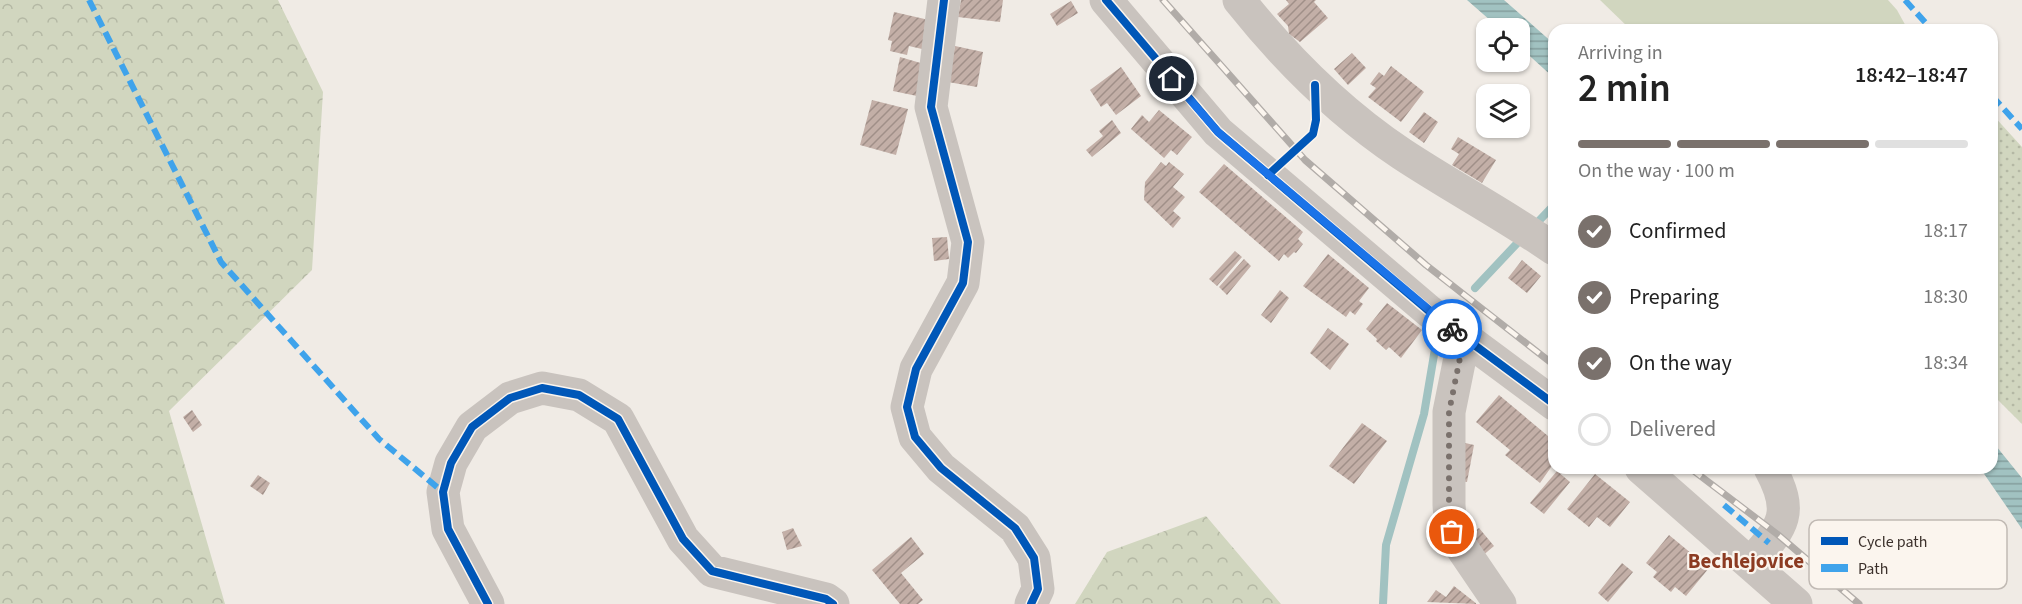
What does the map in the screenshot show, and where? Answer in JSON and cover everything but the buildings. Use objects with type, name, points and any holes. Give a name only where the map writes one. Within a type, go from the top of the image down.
[{"type":"street","points":[[944,0],[931,107],[968,242],[963,283],[916,369],[907,407],[915,436],[941,468],[1015,528],[1028,548],[1034,558],[1038,589],[1031,604]]},
{"type":"street","points":[[1106,0],[1218,132],[1430,312],[1548,400]]},
{"type":"street","points":[[1239,0],[1274,44],[1358,122],[1401,153],[1535,237]]},
{"type":"street","points":[[1464,338],[1449,412],[1449,505],[1452,532],[1500,604]]},
{"type":"street","points":[[488,604],[448,529],[443,492],[451,463],[472,426],[510,398],[542,387],[579,395],[618,419],[683,539],[711,571],[826,599],[833,604]]},
{"type":"street","points":[[1648,474],[1796,604]]},
{"type":"street","points":[[1751,563],[1777,534],[1783,515],[1783,492],[1773,474]]},
{"type":"green space","points":[[0,0],[278,0],[323,92],[312,270],[169,411],[225,604],[0,604]]},
{"type":"green space","points":[[1600,0],[1888,0],[1905,24],[1625,24]]},
{"type":"green space","points":[[1998,121],[2022,147],[2022,424],[1998,400]]},
{"type":"green space","points":[[1206,516],[1281,604],[1075,604],[1107,552]]},
{"type":"water","points":[[1467,0],[1504,0],[1524,18],[1488,18]]},
{"type":"water","points":[[1530,23],[1548,39],[1548,73],[1530,56]]},
{"type":"water","points":[[1998,448],[2022,478],[2022,529],[1984,474],[1998,474]]},
{"type":"waterway","points":[[1534,226],[1548,211]]},
{"type":"waterway","points":[[1475,288],[1523,237]]},
{"type":"waterway","points":[[1383,604],[1386,545],[1424,414],[1436,343]]},
{"type":"railway","points":[[1163,0],[1305,160],[1426,265],[1548,360]]},
{"type":"railway","points":[[1698,474],[1809,561]]},
{"type":"railway","points":[[1841,589],[1859,604]]},
{"type":"marked path","points":[[89,0],[221,262],[379,439],[443,492]]},
{"type":"marked path","points":[[1905,0],[1927,24]]},
{"type":"marked path","points":[[1998,103],[2022,129]]},
{"type":"marked path","points":[[1451,329],[1459,322],[1476,317]]},
{"type":"marked path","points":[[1724,505],[1769,543]]},
{"type":"cycle path","points":[[944,0],[931,107],[968,242],[963,283],[916,369],[907,407],[915,437],[941,468],[1015,528],[1034,558],[1038,589],[1031,604]]},
{"type":"cycle path","points":[[1106,0],[1218,132],[1430,312],[1548,400]]},
{"type":"cycle path","points":[[1268,175],[1313,134],[1316,120],[1315,85]]},
{"type":"cycle path","points":[[488,604],[448,529],[443,492],[451,463],[472,427],[510,398],[542,388],[579,395],[618,419],[683,539],[712,571],[826,599],[833,604]]},
{"type":"way so far","points":[[1452,329],[1464,338],[1449,412],[1449,505],[1452,532]]},
{"type":"district","name":"Bechlejovice","points":[[1746,561]]},
{"type":"route","points":[[1172,79],[1218,132],[1452,329]]}]
